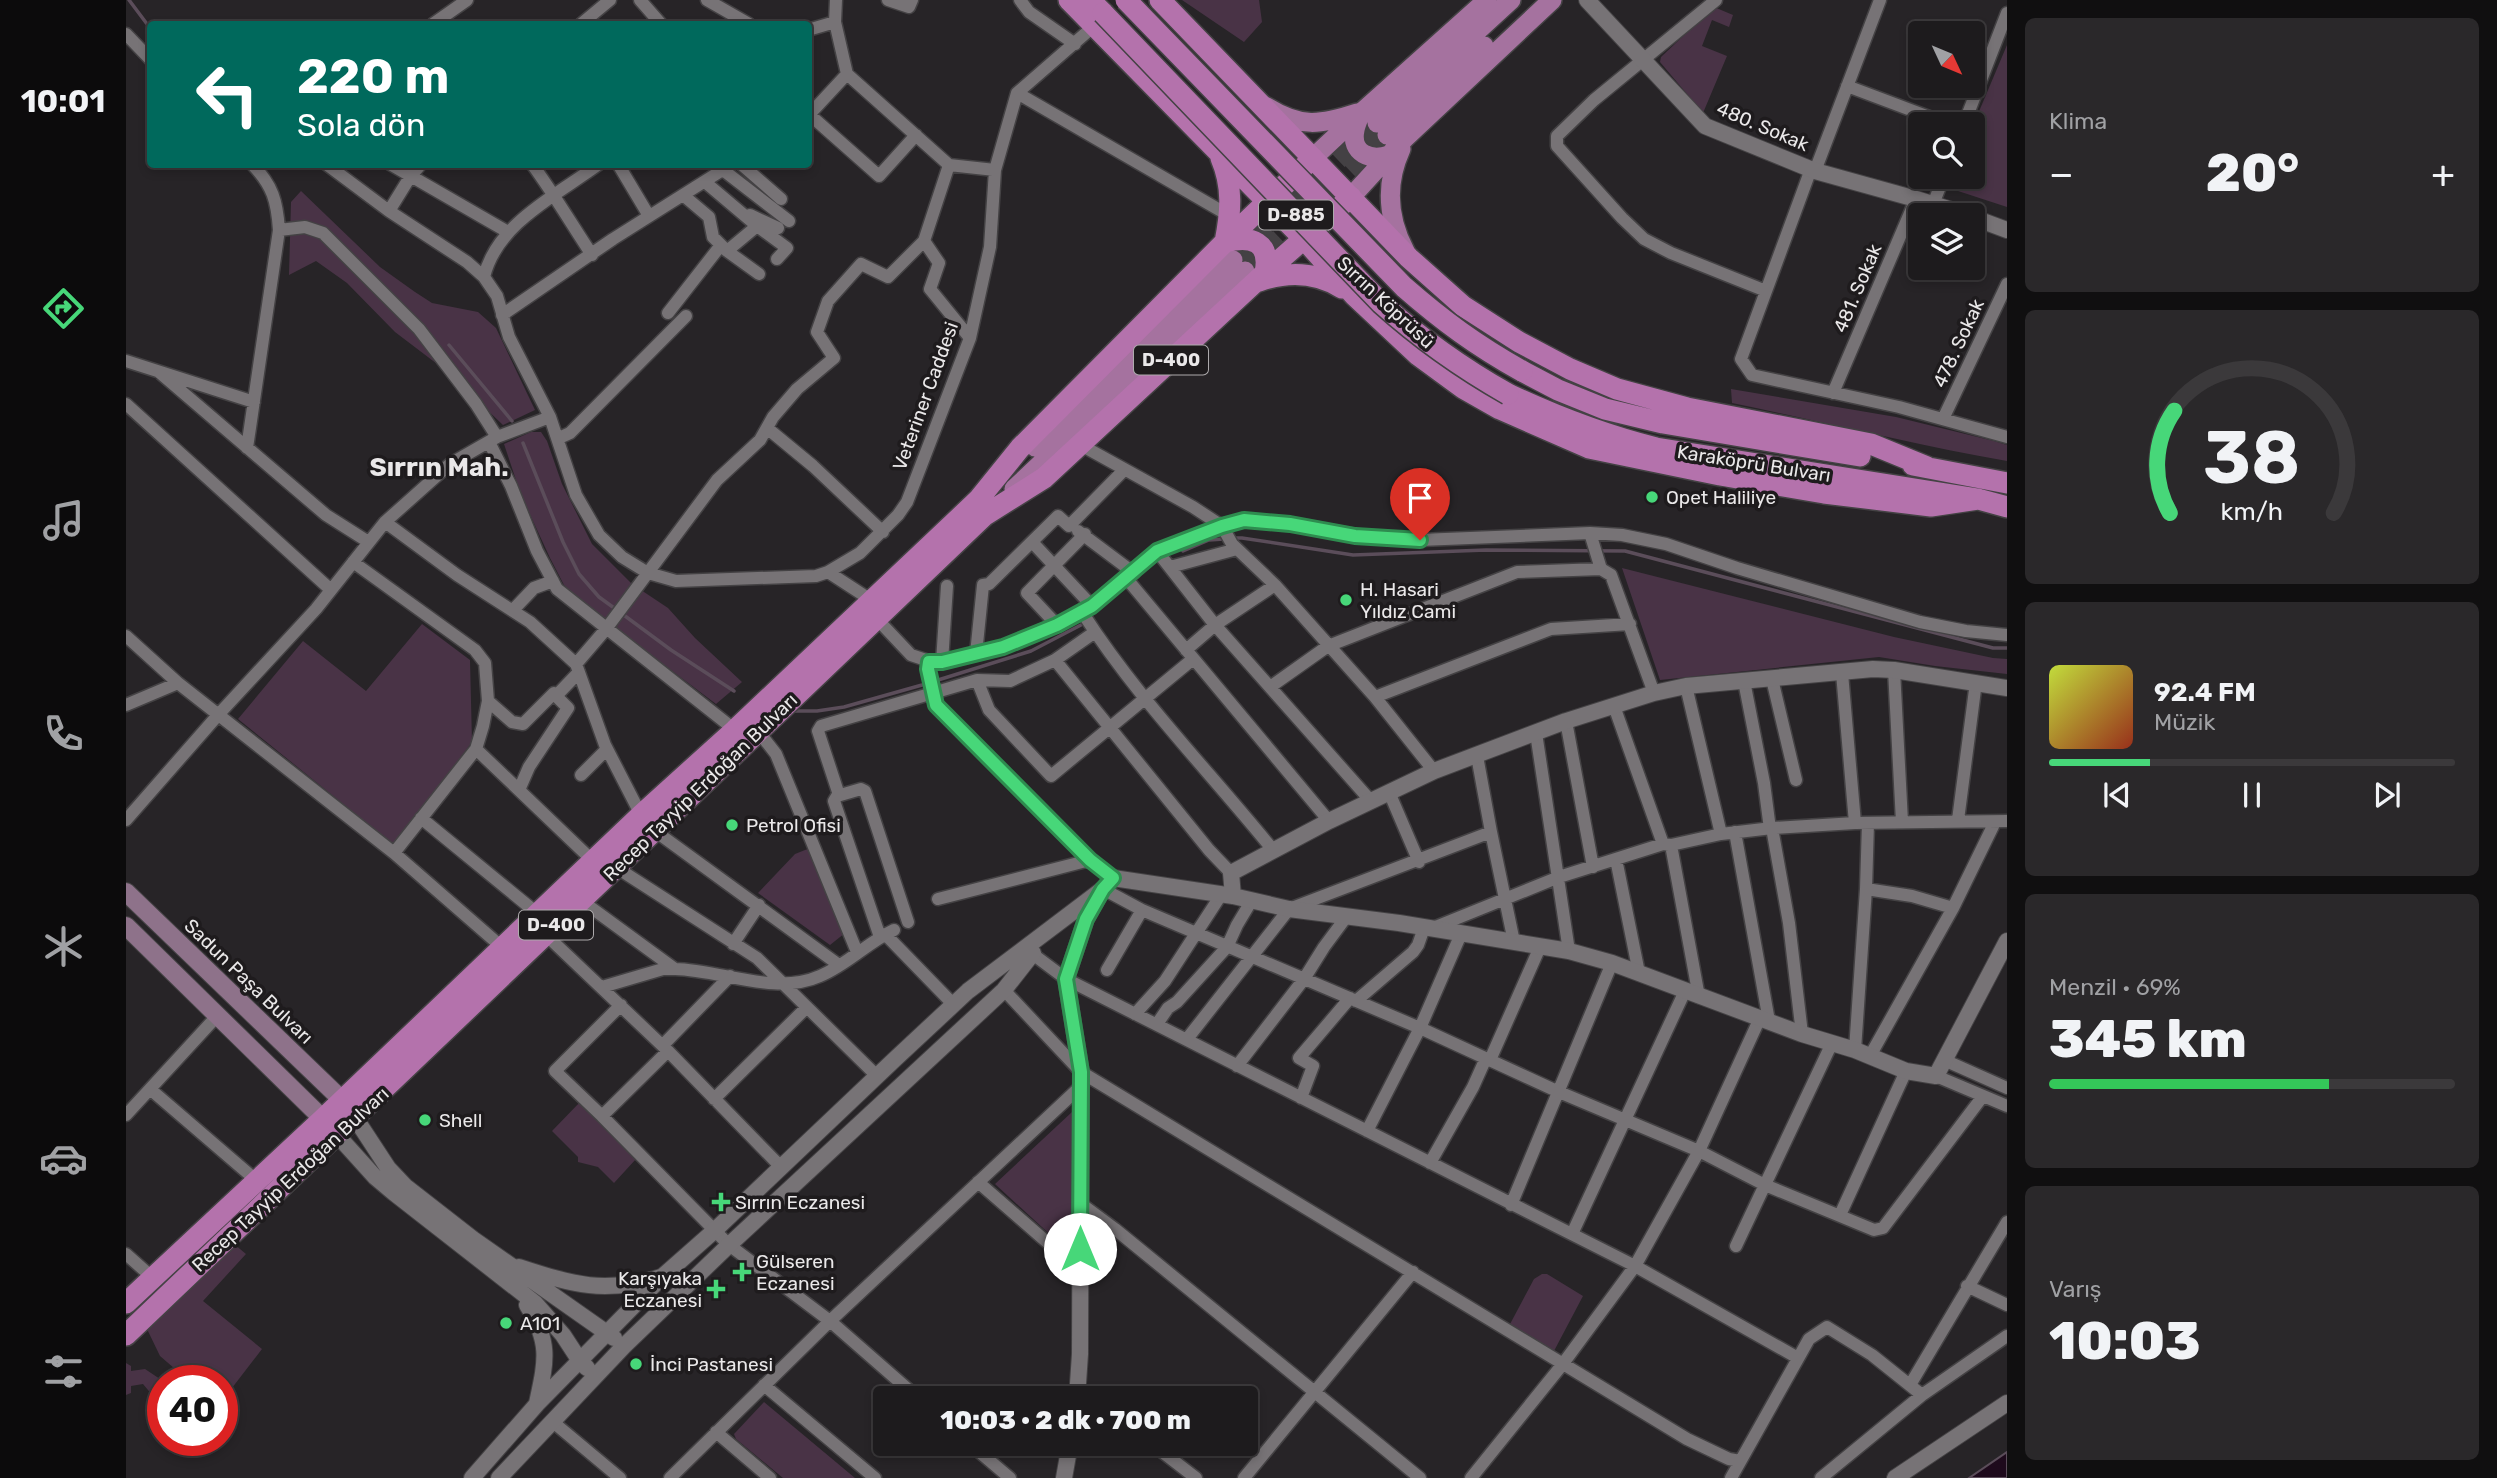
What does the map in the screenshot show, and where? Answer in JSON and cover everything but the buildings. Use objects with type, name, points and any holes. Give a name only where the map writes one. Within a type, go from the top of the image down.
[{"type":"highway","points":[[1069,0],[1096,13],[1220,156],[1305,240],[1354,296],[1418,355],[1463,388],[1530,424],[1589,448],[1824,493],[1931,506],[1978,499]]},
{"type":"highway","name":"Sırrın Köprüsü","points":[[1126,0],[1404,287],[1475,345],[1522,371]]},
{"type":"highway","points":[[1160,0],[1409,258],[1464,306],[1519,342],[1570,369],[1617,389],[1687,408],[1871,444],[1927,467]]},
{"type":"highway","name":"Sırrın Köprüsü","points":[[1096,13],[1381,303],[1462,368],[1508,394]]},
{"type":"highway","points":[[1220,156],[1227,173],[1231,195],[1230,216],[1244,266]]},
{"type":"highway","points":[[1244,266],[1267,202],[1313,158]]},
{"type":"highway","name":"D-400","points":[[981,507],[1020,448],[1244,266],[1305,240],[1351,197]]},
{"type":"highway","points":[[1244,266],[1327,279],[1354,296]]},
{"type":"highway","name":"D-400","points":[[981,507],[1044,478],[1079,444],[1244,266]]},
{"type":"highway","name":"Karaköprü Bulvarı","points":[[1522,371],[1558,390],[1605,409],[1663,423],[2007,483]]},
{"type":"highway","name":"Karaköprü Bulvarı","points":[[1508,394],[1560,418],[1616,438],[1656,448],[1978,499],[2007,507]]},
{"type":"highway","name":"Recep Tayyip Erdoğan Bulvarı","points":[[126,1335],[330,1127],[342,1100],[593,861],[648,823],[758,731],[874,610],[981,507]]},
{"type":"highway","name":"Recep Tayyip Erdoğan Bulvarı","points":[[126,1303],[257,1181],[330,1127],[355,1118],[617,867],[648,823],[735,730],[874,610]]},
{"type":"main road","points":[[1409,258],[1392,220],[1389,200],[1391,178],[1383,127],[1487,0]]},
{"type":"main road","points":[[1383,127],[1511,0]]},
{"type":"main road","points":[[1389,155],[1378,159],[1370,158],[1361,152],[1354,139],[1355,130],[1383,127],[1534,0]]},
{"type":"main road","points":[[1313,158],[1383,127],[1552,0]]},
{"type":"main road","points":[[1256,100],[1287,119],[1383,127]]},
{"type":"main road","points":[[1383,127],[1389,155]]},
{"type":"main road","points":[[1351,197],[1389,155]]},
{"type":"main road","name":"Recep Tayyip Erdoğan Bulvarı","points":[[981,507],[1038,468],[1244,266]]},
{"type":"main road","name":"Sadun Paşa Bulvarı","points":[[126,892],[342,1100]]},
{"type":"main road","points":[[128,930],[330,1127]]},
{"type":"street","points":[[437,21],[467,0]]},
{"type":"street","points":[[585,21],[610,0]]},
{"type":"street","points":[[640,0],[658,21]]},
{"type":"street","points":[[836,0],[835,22],[847,74],[949,165],[995,170]]},
{"type":"street","points":[[888,0],[909,7],[912,0]]},
{"type":"street","points":[[1020,0],[1029,12],[1075,44]]},
{"type":"street","name":"480. Sokak","points":[[1587,0],[1705,126],[1813,170],[1930,203]]},
{"type":"street","points":[[1716,0],[1594,100],[1557,136],[1557,146],[1644,239],[1671,253],[1766,291]]},
{"type":"street","points":[[1877,1],[1847,86],[1741,359],[1752,375],[1899,407],[2007,437]]},
{"type":"street","points":[[716,2],[744,21]]},
{"type":"street","points":[[1096,13],[1075,44],[1017,93],[1230,216]]},
{"type":"street","points":[[1969,112],[2007,13]]},
{"type":"street","points":[[812,29],[835,22]]},
{"type":"street","points":[[126,34],[147,57]]},
{"type":"street","points":[[812,112],[847,74]]},
{"type":"street","points":[[1847,86],[1916,112]]},
{"type":"street","name":"Veteriner Caddesi","points":[[828,572],[860,554],[883,532],[906,502],[970,338],[989,247],[995,170],[1017,93]]},
{"type":"street","points":[[812,118],[879,176],[916,135]]},
{"type":"street","points":[[556,696],[717,480],[760,440],[773,417],[797,389],[834,358],[817,332],[828,301],[838,288],[861,264],[888,277],[924,241],[949,165]]},
{"type":"street","points":[[247,448],[279,230],[278,205],[268,184],[255,168]]},
{"type":"street","points":[[331,168],[389,211],[467,262],[484,277],[497,296],[509,337],[559,438],[576,495],[599,535],[622,557],[648,573],[676,581],[816,576],[828,572],[874,610],[912,655],[929,668],[936,705],[1090,860],[1108,883],[1142,910],[1420,1028],[1559,1092],[1699,1151],[1765,1185],[1874,1230],[1883,1228],[1983,1096]]},
{"type":"street","points":[[396,168],[508,232]]},
{"type":"street","points":[[389,211],[418,168]]},
{"type":"street","points":[[535,168],[592,255]]},
{"type":"street","points":[[484,277],[493,253],[508,232],[593,168]]},
{"type":"street","points":[[620,168],[649,216]]},
{"type":"street","points":[[502,315],[649,216],[726,168]]},
{"type":"street","points":[[720,197],[747,213],[784,224],[729,168]]},
{"type":"street","points":[[746,168],[781,199]]},
{"type":"street","points":[[705,182],[720,197],[787,248],[777,258]]},
{"type":"street","points":[[683,195],[709,217],[713,237],[759,274]]},
{"type":"street","name":"481. Sokak","points":[[1833,393],[1916,199]]},
{"type":"street","name":"480. Sokak","points":[[1985,222],[2007,230]]},
{"type":"street","points":[[668,313],[724,248],[757,226]]},
{"type":"street","points":[[279,230],[305,227],[323,233],[419,329],[476,404],[557,589],[735,730]]},
{"type":"street","points":[[924,241],[939,263],[930,289],[970,338]]},
{"type":"street","name":"478. Sokak","points":[[1944,419],[2007,284]]},
{"type":"street","points":[[559,438],[570,433],[687,316]]},
{"type":"street","points":[[126,361],[254,402]]},
{"type":"street","points":[[159,372],[326,515],[367,541]]},
{"type":"street","points":[[126,404],[331,590]]},
{"type":"street","points":[[126,820],[331,590],[367,541],[385,522],[450,464],[493,439],[550,417]]},
{"type":"street","points":[[767,428],[813,466],[883,532]]},
{"type":"street","points":[[1079,444],[1193,507],[1229,538],[1275,584],[1376,697],[1434,771]]},
{"type":"street","points":[[1069,526],[1124,470]]},
{"type":"street","points":[[976,654],[984,585],[989,584],[1033,543],[1058,516],[1069,526],[1085,534],[1130,576],[1190,655],[1329,821]]},
{"type":"street","points":[[1170,567],[1229,538],[1244,520],[1290,524],[1355,536],[1420,540],[1590,533],[1622,535],[1666,544],[1737,568],[1920,621],[1966,631],[2007,635]]},
{"type":"street","points":[[385,522],[457,575],[530,622],[577,668],[607,749],[648,823],[839,965]]},
{"type":"street","points":[[1590,533],[1601,569]]},
{"type":"street","points":[[1057,625],[1027,593],[1085,534]]},
{"type":"street","points":[[929,668],[942,662],[1003,647],[1057,625],[1087,609],[1157,551],[1229,538]]},
{"type":"street","points":[[1033,543],[1055,565],[1087,609],[1095,632],[1144,698],[1221,785],[1273,850]]},
{"type":"street","points":[[1157,551],[1215,625],[1370,800]]},
{"type":"street","points":[[353,562],[475,650],[485,663],[488,701],[476,749],[394,853]]},
{"type":"street","points":[[1270,687],[1328,646],[1517,572],[1601,569],[1611,575],[1654,693]]},
{"type":"street","points":[[513,610],[534,588],[553,581]]},
{"type":"street","points":[[977,680],[989,710],[1051,776],[1144,698],[1190,655],[1215,625],[1275,584]]},
{"type":"street","points":[[942,662],[947,586]]},
{"type":"street","points":[[1376,697],[1551,629],[1630,624]]},
{"type":"street","points":[[839,795],[818,732],[821,726],[977,680],[1010,681],[1055,660],[1095,632]]},
{"type":"street","points":[[126,636],[178,683],[394,853],[503,948]]},
{"type":"street","points":[[1055,660],[1209,850],[1231,873]]},
{"type":"street","points":[[1231,873],[1370,800],[1434,771],[1566,721],[1654,693],[1686,687],[1873,669],[2007,688]]},
{"type":"street","points":[[1894,670],[1902,822]]},
{"type":"street","points":[[1842,673],[1861,823],[1866,888],[1863,1053]]},
{"type":"street","points":[[1772,679],[1796,780]]},
{"type":"street","points":[[1744,681],[1789,923],[1802,1034]]},
{"type":"street","points":[[1958,820],[1976,682]]},
{"type":"street","points":[[126,705],[178,683]]},
{"type":"street","points":[[1686,687],[1721,834]]},
{"type":"street","points":[[488,701],[512,722],[523,724],[554,694],[569,708],[529,766],[519,790]]},
{"type":"street","points":[[1572,1234],[1692,994],[1667,844],[1614,706]]},
{"type":"street","points":[[1566,721],[1593,867]]},
{"type":"street","points":[[758,731],[776,754],[857,952]]},
{"type":"street","points":[[1536,733],[1569,951]]},
{"type":"street","points":[[476,749],[593,861]]},
{"type":"street","points":[[581,775],[607,749]]},
{"type":"street","points":[[1477,755],[1514,942]]},
{"type":"street","points":[[908,922],[865,791],[861,789],[839,795],[834,801],[887,934],[954,1004]]},
{"type":"street","points":[[1389,792],[1419,862]]},
{"type":"street","points":[[421,818],[538,914]]},
{"type":"street","points":[[1301,1098],[1313,1066],[1299,1058],[1353,1000],[1413,952],[1428,928],[1559,877],[1667,844],[1771,828],[1958,820],[2001,821],[1953,908],[1863,1053]]},
{"type":"street","points":[[1187,1039],[1289,909],[1419,862],[1491,832]]},
{"type":"street","points":[[1471,1478],[1562,1365],[1635,1266],[1699,1151],[1764,1020],[1735,832]]},
{"type":"street","points":[[1616,859],[1639,973]]},
{"type":"street","points":[[938,899],[1090,860]]},
{"type":"street","points":[[617,867],[757,958],[877,1076]]},
{"type":"street","points":[[1135,1014],[1165,981],[1197,932],[1227,895],[1231,873]]},
{"type":"street","points":[[1078,1386],[1081,1080],[1066,979],[1086,919],[1108,883]]},
{"type":"street","points":[[472,1478],[537,1404],[663,1276],[954,1004],[1030,951],[1108,883],[1227,895],[1289,909],[1569,951],[1612,963],[1906,1071],[1936,1076],[2007,1106]]},
{"type":"street","points":[[1866,888],[1912,896],[1953,908]]},
{"type":"street","points":[[1157,1024],[1227,947],[1252,900]]},
{"type":"street","points":[[582,901],[675,969]]},
{"type":"street","points":[[733,944],[759,905]]},
{"type":"street","points":[[1107,970],[1142,910]]},
{"type":"street","points":[[1237,1066],[1304,979],[1347,916]]},
{"type":"street","points":[[602,987],[663,969],[785,984],[821,976],[887,934]]},
{"type":"street","points":[[1367,1131],[1420,1028],[1461,934]]},
{"type":"street","points":[[546,935],[665,1048],[781,1167]]},
{"type":"street","points":[[1936,1076],[2007,941]]},
{"type":"street","points":[[1430,1163],[1488,1059],[1540,947]]},
{"type":"street","points":[[1030,951],[1066,979],[1635,1266],[1798,1358]]},
{"type":"street","points":[[499,1478],[624,1346],[1004,990],[1030,951]]},
{"type":"street","points":[[1511,1205],[1612,963]]},
{"type":"street","points":[[602,1116],[730,976]]},
{"type":"street","points":[[1004,990],[1081,1080],[1413,1272],[1687,1439],[1729,1460],[1740,1461]]},
{"type":"street","points":[[621,1005],[555,1071],[729,1245],[830,1321],[904,1386]]},
{"type":"street","points":[[714,1098],[807,1007]]},
{"type":"street","points":[[126,1115],[218,1015]]},
{"type":"street","points":[[1736,1246],[1832,1043]]},
{"type":"street","points":[[1944,1060],[2007,1088]]},
{"type":"street","points":[[1840,1215],[1906,1071]]},
{"type":"street","points":[[670,1478],[1081,1080]]},
{"type":"street","points":[[150,1089],[257,1181]]},
{"type":"street","points":[[342,1100],[388,1168],[405,1186],[503,1262],[608,1332],[624,1346]]},
{"type":"street","points":[[330,1127],[375,1177],[535,1303],[563,1335],[580,1361],[596,1375]]},
{"type":"street","points":[[978,1182],[1080,1271]]},
{"type":"street","points":[[1080,1203],[1420,1478]]},
{"type":"street","points":[[1910,1385],[2007,1222]]},
{"type":"street","points":[[126,1254],[153,1278]]},
{"type":"street","points":[[503,1262],[573,1284],[601,1287],[639,1283],[663,1276]]},
{"type":"street","points":[[1244,1478],[1413,1272]]},
{"type":"street","points":[[509,1280],[535,1318],[545,1344],[544,1373],[537,1404]]},
{"type":"street","points":[[1967,1286],[2007,1305]]},
{"type":"street","points":[[1731,1478],[1809,1339],[1827,1327],[1872,1355],[1922,1395]]},
{"type":"street","points":[[1821,1478],[1922,1395],[2007,1336]]},
{"type":"street","points":[[764,1385],[874,1478]]},
{"type":"street","points":[[1895,1478],[2007,1403]]},
{"type":"street","points":[[553,1422],[620,1478]]},
{"type":"street","points":[[716,1432],[770,1478]]},
{"type":"street","points":[[980,1456],[994,1473],[1010,1478]]},
{"type":"street","points":[[1064,1478],[1068,1456]]},
{"type":"street","points":[[1168,1456],[1196,1478]]},
{"type":"shaded area","points":[[1182,0],[1259,0],[1262,22],[1244,42]]},
{"type":"shaded area","points":[[1714,7],[1733,15],[1729,27],[1712,20],[1702,46],[1727,56],[1703,113],[1660,62],[1661,57]]},
{"type":"shaded area","points":[[2007,45],[2007,207],[1956,189],[1985,189],[1985,112],[1979,112]]},
{"type":"shaded area","points":[[301,191],[380,267],[415,292],[432,303],[478,312],[496,328],[535,410],[503,425],[445,370],[395,332],[347,283],[316,261],[289,275],[291,202]]},
{"type":"shaded area","points":[[1731,389],[1896,417],[1994,441],[2007,445],[2007,461],[1732,403]]},
{"type":"shaded area","points":[[531,432],[541,432],[547,441],[562,484],[592,544],[632,584],[668,608],[695,638],[742,682],[716,704],[582,603],[564,585],[521,495],[504,444]]},
{"type":"shaded area","points":[[1622,568],[1894,637],[2007,659],[2007,674],[1879,657],[1660,680]]},
{"type":"shaded area","points":[[422,624],[470,660],[472,742],[394,845],[238,719],[303,641],[366,691]]},
{"type":"shaded area","points":[[810,848],[845,933],[830,945],[758,893],[795,854]]},
{"type":"shaded area","points":[[581,1101],[636,1159],[614,1183],[598,1167],[578,1162],[578,1157],[552,1131]]},
{"type":"shaded area","points":[[1072,1112],[1076,1231],[1066,1231],[1066,1244],[1057,1241],[995,1184]]},
{"type":"shaded area","points":[[234,1244],[246,1254],[203,1301],[262,1349],[238,1380],[238,1365],[170,1365],[160,1356],[146,1327]]},
{"type":"shaded area","points":[[1547,1274],[1583,1296],[1554,1351],[1509,1326],[1534,1279]]},
{"type":"shaded area","points":[[126,1363],[131,1366],[131,1371],[147,1370],[147,1389],[143,1384],[131,1386],[131,1393],[126,1395]]},
{"type":"shaded area","points":[[764,1402],[855,1478],[783,1478],[736,1439],[734,1434]]},
{"type":"shaded area","points":[[2007,1452],[2007,1478],[1969,1478]]},
{"type":"waterway","points":[[129,0],[147,24]]},
{"type":"waterway","points":[[449,345],[512,421]]},
{"type":"waterway","points":[[523,443],[563,542],[579,574],[599,597],[671,650],[734,691]]},
{"type":"waterway","points":[[1232,538],[1353,555],[1486,550],[1625,551],[1993,648],[2007,648]]},
{"type":"waterway","points":[[1183,551],[1209,540],[1224,539]]},
{"type":"waterway","points":[[790,711],[844,707],[922,685],[1031,651],[1081,625]]},
{"type":"tunnel","points":[[1233,260],[1377,123]]},
{"type":"tunnel","points":[[1245,271],[1387,135]]},
{"type":"place","name":"Opet Haliliye","points":[[1652,497]]},
{"type":"place","name":"H. Hasari Yıldız Cami","points":[[1346,600]]},
{"type":"place","name":"Petrol Ofisi","points":[[732,825]]},
{"type":"place","name":"Shell","points":[[425,1120]]},
{"type":"place","name":"Sırrın Eczanesi","points":[[721,1202]]},
{"type":"place","name":"Gülseren Eczanesi","points":[[742,1272]]},
{"type":"place","name":"Karşıyaka Eczanesi","points":[[716,1289]]},
{"type":"place","name":"A101","points":[[506,1323]]},
{"type":"place","name":"İnci Pastanesi","points":[[636,1364]]},
{"type":"district","name":"Sırrın Mah.","points":[[439,467]]},
{"type":"route","points":[[1080,1249],[1081,1072],[1066,979],[1086,919],[1103,889],[1113,878],[1090,860],[936,705],[928,669],[929,662],[942,662],[1003,647],[1057,625],[1092,606],[1157,551],[1244,520],[1290,524],[1355,536],[1420,540]]}]
